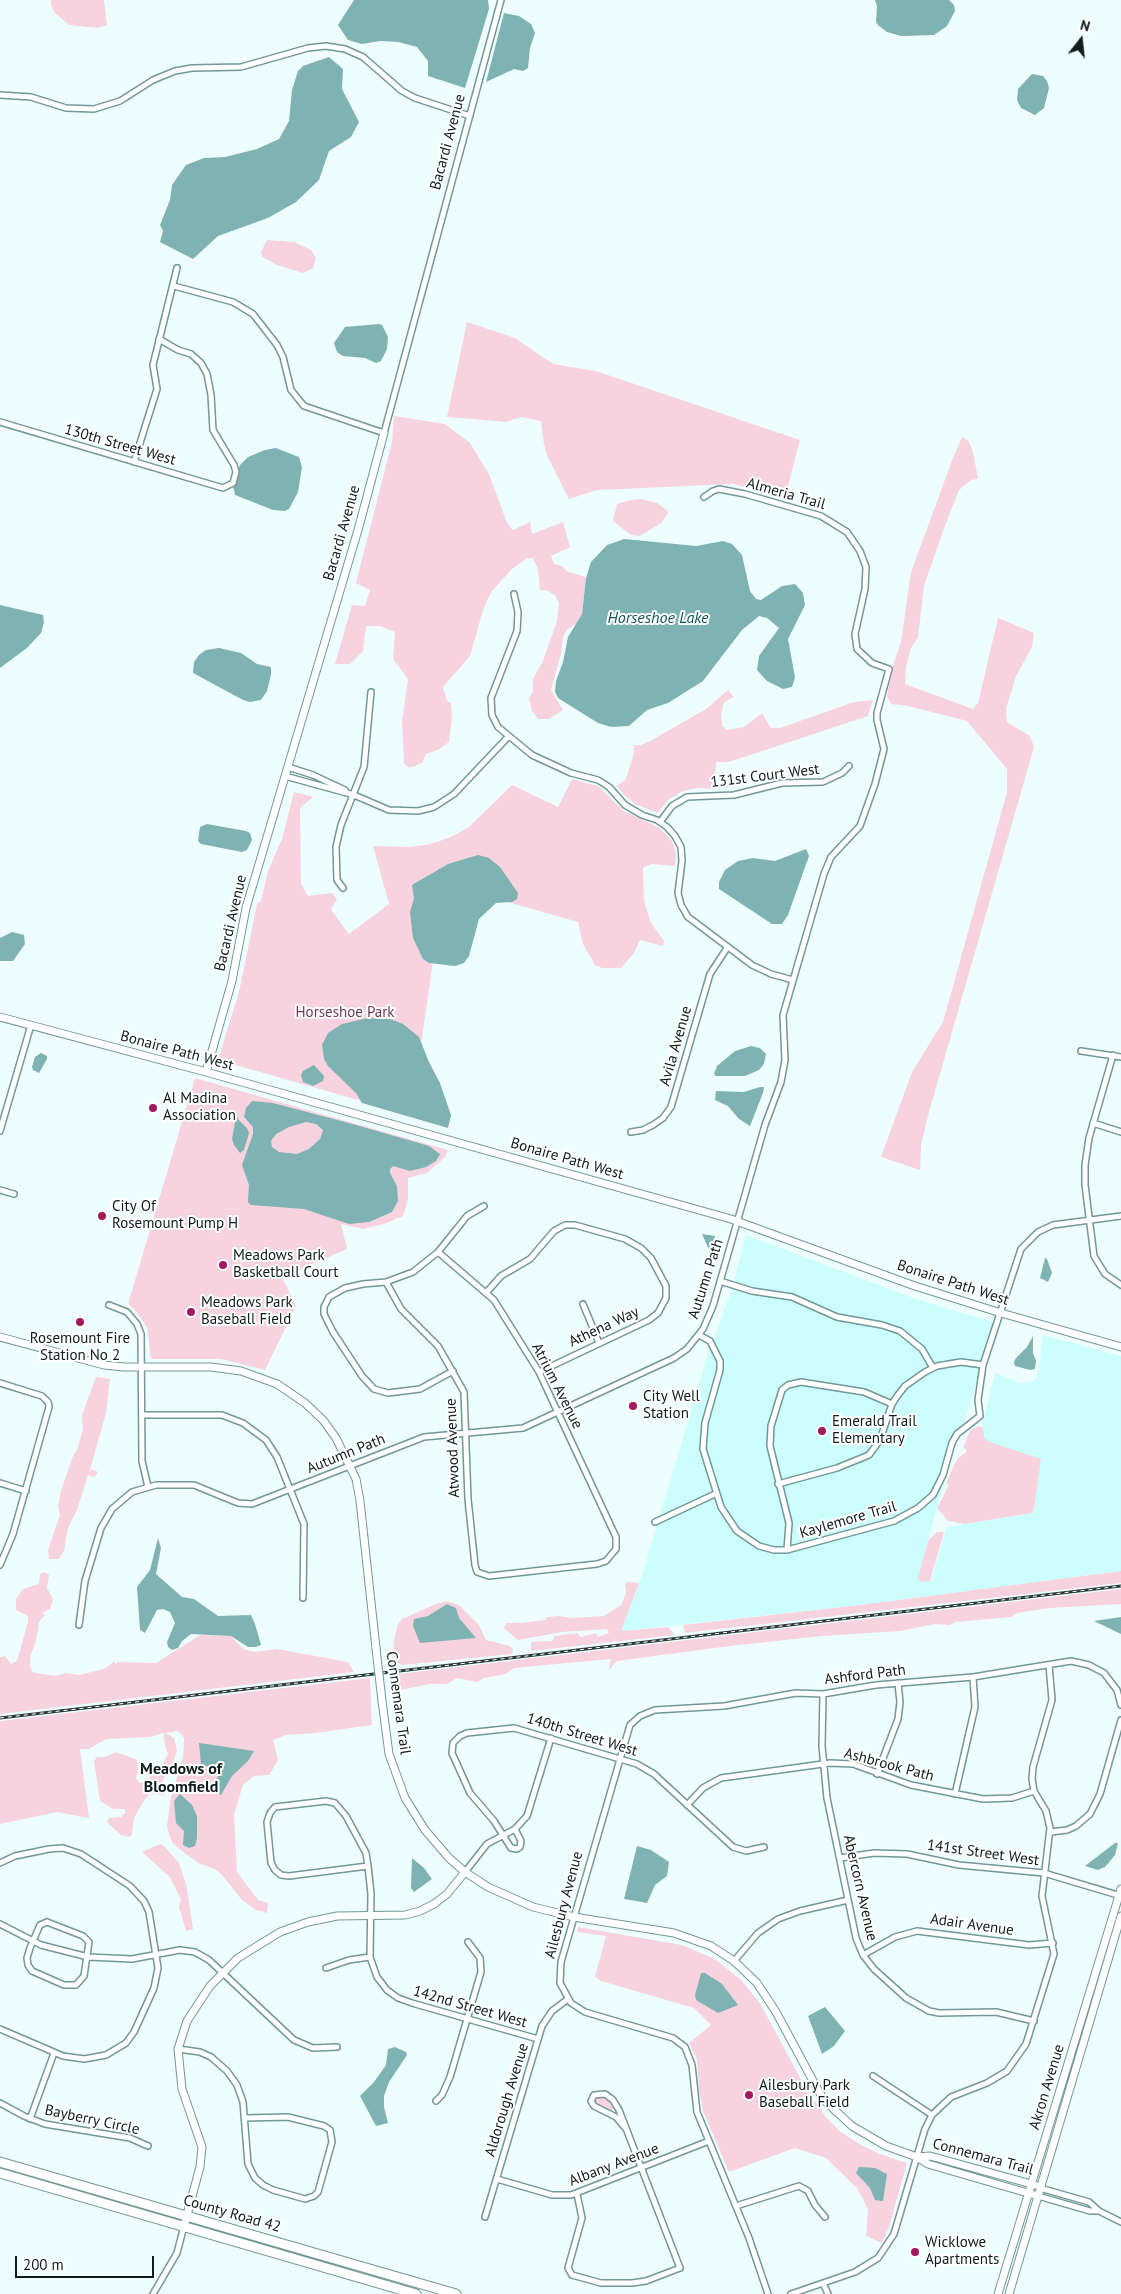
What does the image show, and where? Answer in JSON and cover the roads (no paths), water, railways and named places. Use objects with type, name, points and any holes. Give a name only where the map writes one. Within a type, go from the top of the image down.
[{"type":"highway","name":"County Road 42","points":[[0,2162],[456,2294]]},
{"type":"highway","name":"County Road 42","points":[[0,2173],[416,2294]]},
{"type":"street","name":"Bacardi Avenue","points":[[206,1072],[232,982],[246,908],[384,433],[501,0]]},
{"type":"street","points":[[0,95],[30,97],[66,108],[94,109],[120,101],[153,80],[175,71],[192,68],[240,67],[308,48],[326,46],[345,49],[363,57],[402,91],[415,98],[470,116]]},
{"type":"street","points":[[134,462],[158,389],[153,365],[177,268]]},
{"type":"street","points":[[174,286],[234,302],[253,314],[277,345],[283,357],[291,390],[304,406],[384,433]]},
{"type":"street","name":"130th Street West","points":[[0,422],[223,488],[233,483],[236,472],[234,465],[213,430],[212,395],[207,374],[201,363],[191,354],[168,345],[159,339]]},
{"type":"street","name":"Almeria Trail","points":[[704,497],[713,490],[719,489],[746,494],[821,516],[847,532],[860,551],[866,567],[864,589],[855,634],[857,648],[872,662],[889,669]]},
{"type":"street","points":[[514,594],[518,612],[517,631],[493,689],[490,702],[494,720],[508,737],[545,762],[571,773],[598,780],[609,787],[625,805],[660,822],[673,833],[681,848],[682,860],[678,892],[683,910],[691,920],[758,969],[793,980]]},
{"type":"street","name":"Autumn Path","points":[[148,1487],[194,1485],[234,1502],[258,1503],[424,1437],[519,1429],[558,1413],[674,1358],[687,1349],[708,1322],[765,1125],[784,1069],[783,1021],[793,980],[828,864],[835,852],[860,826],[875,784],[884,749],[877,713],[889,669]]},
{"type":"street","points":[[343,888],[337,880],[336,847],[341,825],[354,795],[365,759],[367,717],[371,692]]},
{"type":"street","points":[[288,767],[313,775],[354,795],[394,811],[412,812],[429,809],[454,794],[508,737]]},
{"type":"street","name":"131st Court West","points":[[660,822],[672,806],[687,797],[741,794],[782,783],[823,782],[842,773],[849,766]]},
{"type":"street","points":[[285,776],[354,795]]},
{"type":"street","name":"Avila Avenue","points":[[631,1132],[653,1126],[663,1118],[671,1107],[710,974],[727,948]]},
{"type":"street","name":"Bonaire Path West","points":[[0,1017],[206,1072],[737,1221],[862,1268],[1001,1313],[1121,1347]]},
{"type":"street","points":[[0,1132],[31,1025]]},
{"type":"street","points":[[1081,1051],[1121,1057]]},
{"type":"street","points":[[1113,1056],[1092,1124],[1085,1166],[1088,1220],[1092,1249],[1096,1262],[1105,1274],[1121,1285]]},
{"type":"street","points":[[1092,1124],[1121,1132]]},
{"type":"street","points":[[0,1190],[14,1194]]},
{"type":"street","points":[[454,1372],[420,1389],[388,1393],[374,1389],[362,1376],[333,1332],[324,1314],[325,1302],[332,1294],[350,1286],[386,1282],[413,1272],[438,1252],[467,1216],[484,1206]]},
{"type":"street","points":[[778,1484],[842,1467],[870,1455],[880,1440],[892,1404],[905,1386],[933,1368],[961,1362],[983,1365],[1001,1313],[1016,1260],[1025,1244],[1038,1232],[1049,1227],[1121,1216]]},
{"type":"street","name":"Athena Way","points":[[486,1293],[501,1276],[530,1259],[560,1226],[575,1225],[631,1241],[652,1258],[664,1280],[666,1292],[665,1303],[654,1317],[539,1372]]},
{"type":"street","name":"Atrium Avenue","points":[[438,1252],[486,1293],[503,1312],[539,1372],[616,1537],[616,1549],[613,1554],[606,1561],[597,1564],[484,1575]]},
{"type":"street","points":[[720,1281],[752,1291],[792,1297],[837,1318],[882,1325],[900,1331],[922,1349],[933,1368]]},
{"type":"street","name":"Atwood Avenue","points":[[386,1282],[401,1309],[435,1341],[454,1372],[465,1396],[467,1492],[475,1565],[478,1572],[484,1575]]},
{"type":"street","points":[[583,1304],[599,1343]]},
{"type":"street","points":[[79,1625],[85,1581],[104,1520],[122,1499],[148,1487],[142,1464],[142,1338],[139,1328],[127,1312],[109,1305]]},
{"type":"street","points":[[699,1335],[710,1341],[716,1348],[720,1361],[720,1370],[705,1423],[703,1438],[715,1494],[724,1515],[743,1537],[768,1549],[787,1550],[790,1524],[771,1458],[770,1438],[779,1396],[785,1387],[794,1382],[821,1385],[871,1394],[892,1404]]},
{"type":"street","name":"Connemara Trail","points":[[0,1337],[94,1364],[142,1368],[218,1367],[241,1371],[269,1381],[292,1393],[323,1420],[336,1438],[351,1465],[360,1501],[389,1754],[405,1798],[425,1830],[449,1858],[465,1872],[488,1887],[515,1900],[574,1917],[659,1930],[691,1938],[711,1946],[734,1961],[753,1978],[768,1999],[826,2102],[862,2134],[886,2146],[917,2157],[928,2164],[1038,2196]]},
{"type":"street","name":"Kaylemore Trail","points":[[787,1550],[894,1521],[918,1508],[933,1495],[938,1487],[957,1434],[980,1416],[978,1400],[983,1365]]},
{"type":"street","points":[[0,1383],[39,1395],[46,1400],[49,1410],[26,1491],[1,1562]]},
{"type":"street","points":[[142,1415],[213,1414],[229,1417],[256,1431],[270,1445],[304,1528],[303,1598]]},
{"type":"street","points":[[0,1483],[26,1491]]},
{"type":"street","points":[[655,1522],[715,1494]]},
{"type":"street","name":"Ashford Path","points":[[620,1759],[630,1725],[635,1719],[647,1712],[724,1706],[796,1693],[823,1694],[876,1685],[973,1677],[1071,1662],[1095,1667],[1112,1682],[1121,1705]]},
{"type":"street","points":[[791,2294],[864,2268],[884,2251],[897,2224],[925,2129],[932,2115],[951,2097],[987,2083],[1007,2070],[1021,2054],[1034,2021],[1052,1962],[1052,1942],[1042,1896],[1051,1832],[1046,1810],[1034,1791],[1032,1771],[1052,1700],[1049,1665]]},
{"type":"street","points":[[955,1794],[975,1707],[973,1677]]},
{"type":"street","points":[[878,1774],[898,1719],[900,1702],[898,1683]]},
{"type":"street","name":"Abercorn Avenue","points":[[823,1694],[822,1763],[856,1938],[863,1955],[874,1969],[906,1998],[929,2011],[939,2013],[996,2012],[1034,2021]]},
{"type":"street","points":[[1051,1832],[1067,1830],[1076,1826],[1090,1814],[1100,1794],[1121,1720]]},
{"type":"street","name":"140th Street West","points":[[504,1834],[476,1801],[460,1775],[452,1753],[456,1738],[467,1733],[514,1728],[646,1768],[736,1848],[750,1851],[764,1847]]},
{"type":"street","points":[[153,2294],[177,2253],[200,2167],[202,2147],[182,2089],[178,2049],[180,2038],[192,2013],[222,1972],[253,1947],[289,1928],[331,1917],[405,1915],[427,1908],[447,1894],[487,1844],[515,1829],[527,1816],[551,1738]]},
{"type":"street","name":"Ailesbury Avenue","points":[[568,1999],[560,1983],[559,1969],[586,1868],[620,1759]]},
{"type":"street","name":"Ashbrook Path","points":[[687,1805],[703,1788],[721,1778],[822,1763],[853,1764],[918,1786],[955,1794],[998,1800],[1019,1797],[1034,1791]]},
{"type":"street","name":"142nd Street West","points":[[368,1866],[290,1876],[281,1875],[271,1863],[267,1822],[270,1813],[276,1807],[326,1801],[335,1803],[346,1816],[360,1841],[368,1866],[371,1894],[370,1957],[377,1977],[387,1990],[398,1998],[538,2039]]},
{"type":"street","points":[[504,1834],[511,1848],[517,1849],[520,1847],[521,1841],[515,1829]]},
{"type":"street","points":[[0,1863],[15,1856],[49,1849],[63,1848],[80,1854],[130,1886],[142,1898],[149,1912],[157,1956],[157,1975],[154,1988],[138,2026],[126,2043],[113,2052],[90,2058],[70,2058],[0,2029]]},
{"type":"street","name":"141st Street West","points":[[840,1858],[891,1852],[959,1865],[1044,1873],[1120,1893]]},
{"type":"street","name":"Akron Avenue","points":[[998,2294],[1120,1893]]},
{"type":"street","points":[[734,1961],[758,1933],[778,1919],[800,1911],[848,1900]]},
{"type":"street","name":"Akron Avenue","points":[[1008,2294],[1121,1916]]},
{"type":"street","points":[[50,1922],[86,1938],[89,1944],[88,1957],[82,1980],[76,1984],[64,1984],[30,1968],[27,1958],[33,1941],[42,1923],[50,1922]]},
{"type":"street","points":[[0,1924],[33,1941],[66,1953],[88,1957],[122,1959],[157,1956],[176,1951],[190,1950],[204,1956],[294,2040],[313,2048],[337,2047]]},
{"type":"street","name":"Adair Avenue","points":[[863,1955],[895,1937],[917,1931],[1029,1945],[1052,1942]]},
{"type":"street","points":[[436,2101],[446,2086],[481,1968],[478,1954],[468,1942]]},
{"type":"street","points":[[326,1968],[349,1960],[370,1957]]},
{"type":"street","points":[[568,1999],[585,2012],[673,2038],[683,2044],[688,2051],[692,2065],[697,2112],[749,2238],[768,2294]]},
{"type":"street","name":"Aldorough Avenue","points":[[485,2217],[538,2039],[548,2016],[568,1999]]},
{"type":"street","points":[[178,2049],[207,2054],[227,2071],[240,2092],[248,2164],[255,2178],[273,2190],[306,2199],[314,2196],[318,2192],[332,2142],[330,2130],[324,2126],[288,2116],[244,2118]]},
{"type":"street","points":[[30,2119],[54,2052]]},
{"type":"street","points":[[873,2076],[932,2115]]},
{"type":"street","points":[[577,2194],[582,2218],[568,2268],[572,2275],[586,2280],[616,2284],[646,2280],[680,2268],[642,2168],[626,2129],[613,2100],[602,2093],[594,2095],[591,2101],[594,2106],[616,2117],[626,2129]]},
{"type":"street","name":"Bayberry Circle","points":[[0,2103],[30,2119],[54,2126],[130,2138],[148,2146]]},
{"type":"street","name":"Albany Avenue","points":[[496,2179],[552,2195],[577,2194],[709,2141]]},
{"type":"street","name":"Connemara Trail","points":[[917,2157],[930,2156],[1040,2188]]},
{"type":"street","points":[[736,2206],[799,2186],[808,2190],[814,2205],[825,2217]]},
{"type":"street","points":[[1040,2188],[1089,2202],[1099,2211],[1121,2222]]},
{"type":"street","points":[[1038,2196],[1090,2211],[1099,2211]]},
{"type":"street","points":[[823,2283],[828,2294]]},
{"type":"water","points":[[354,0],[488,0],[489,9],[465,88],[428,76],[428,61],[417,47],[398,42],[380,41],[362,44],[348,40],[338,25]]},
{"type":"water","points":[[875,0],[949,0],[954,5],[955,11],[947,26],[934,35],[901,36],[887,32],[876,22],[877,6]]},
{"type":"water","points":[[504,13],[519,16],[531,24],[535,33],[530,48],[528,68],[523,71],[514,69],[486,82]]},
{"type":"water","points":[[329,57],[343,69],[342,89],[359,122],[351,137],[329,151],[319,180],[296,202],[268,218],[218,236],[193,259],[160,242],[163,231],[160,225],[170,200],[172,185],[186,165],[204,158],[225,157],[257,149],[279,139],[289,121],[292,90],[298,71],[303,66]]},
{"type":"water","points":[[1032,74],[1043,76],[1049,88],[1044,108],[1035,115],[1021,108],[1017,100],[1018,89]]},
{"type":"water","points":[[382,325],[388,337],[387,349],[381,361],[376,363],[365,358],[343,356],[337,352],[334,343],[345,327]]},
{"type":"water","points":[[276,448],[299,457],[302,467],[298,492],[289,509],[285,511],[273,510],[235,495],[233,486],[240,465],[248,457]]},
{"type":"water","name":"Horseshoe Lake","points":[[624,539],[696,546],[723,541],[732,544],[742,555],[750,591],[756,599],[761,600],[782,586],[795,584],[803,593],[805,605],[788,639],[795,677],[792,687],[783,689],[767,681],[757,670],[759,656],[779,628],[767,618],[759,616],[742,630],[703,681],[668,703],[647,710],[629,726],[611,727],[598,723],[558,698],[555,692],[556,681],[563,662],[568,637],[582,614],[586,578],[591,562],[607,545]]},
{"type":"water","points":[[0,605],[43,615],[44,622],[41,633],[27,648],[0,668]]},
{"type":"water","points":[[219,648],[241,653],[257,664],[271,667],[267,691],[261,700],[250,702],[243,700],[193,673],[194,662],[199,655],[206,650]]},
{"type":"water","points":[[207,824],[246,831],[250,833],[252,840],[247,850],[242,852],[201,844],[198,841],[200,827]]},
{"type":"water","points":[[806,849],[809,856],[788,915],[782,924],[772,924],[719,889],[719,882],[725,870],[738,861],[753,858],[775,861]]},
{"type":"water","points":[[478,855],[489,858],[500,867],[518,893],[517,899],[512,902],[496,903],[479,919],[469,956],[464,963],[455,966],[429,963],[423,959],[413,938],[410,912],[414,898],[412,885],[448,864]]},
{"type":"water","points":[[12,932],[24,935],[25,944],[13,961],[0,961],[0,938]]},
{"type":"water","points":[[368,1018],[390,1019],[403,1024],[419,1037],[440,1083],[451,1115],[448,1128],[362,1103],[356,1093],[328,1066],[324,1059],[322,1045],[328,1033],[342,1024]]},
{"type":"water","points":[[751,1046],[760,1048],[766,1054],[764,1064],[759,1070],[745,1076],[716,1076],[714,1074],[717,1066],[735,1051]]},
{"type":"water","points":[[41,1053],[47,1056],[47,1059],[39,1073],[33,1070],[32,1067],[35,1057]]},
{"type":"water","points":[[314,1065],[324,1076],[323,1081],[313,1086],[303,1082],[301,1075],[303,1071]]},
{"type":"water","points":[[764,1087],[763,1093],[750,1126],[739,1119],[728,1106],[715,1100],[716,1091],[744,1092]]},
{"type":"water","points":[[252,1101],[273,1103],[429,1146],[440,1154],[436,1161],[426,1167],[410,1171],[393,1166],[390,1169],[390,1173],[397,1186],[398,1201],[392,1212],[369,1222],[349,1224],[304,1209],[251,1205],[248,1202],[249,1185],[242,1165],[253,1134],[253,1127],[244,1117],[246,1108]],"holes":[[[306,1122],[316,1124],[323,1130],[320,1139],[309,1149],[297,1154],[279,1152],[272,1147],[271,1141],[276,1134],[289,1127]]]},
{"type":"water","points":[[236,1117],[247,1128],[249,1133],[244,1150],[240,1153],[232,1139]]},
{"type":"water","points":[[702,1234],[715,1236],[710,1252]]},
{"type":"water","points":[[1045,1258],[1052,1273],[1048,1282],[1040,1278]]},
{"type":"water","points":[[1033,1336],[1035,1369],[1030,1370],[1015,1366],[1016,1358],[1027,1347]]},
{"type":"water","points":[[158,1538],[161,1548],[156,1574],[182,1597],[194,1599],[218,1616],[251,1615],[261,1645],[248,1647],[231,1636],[191,1634],[182,1641],[178,1648],[172,1650],[168,1647],[167,1642],[175,1623],[170,1612],[163,1609],[157,1610],[145,1633],[140,1630],[137,1587],[150,1570]]},
{"type":"water","points":[[447,1604],[456,1608],[459,1618],[476,1638],[420,1643],[413,1626],[414,1619],[428,1616]]},
{"type":"water","points":[[1121,1617],[1121,1634],[1094,1621]]},
{"type":"water","points":[[199,1743],[254,1751],[248,1761],[232,1776],[221,1795],[216,1792],[218,1774],[211,1767],[201,1765]]},
{"type":"water","points":[[180,1794],[192,1805],[197,1816],[195,1846],[189,1848],[183,1845],[184,1831],[176,1823],[174,1801]]},
{"type":"water","points":[[1115,1843],[1118,1843],[1115,1855],[1105,1867],[1098,1870],[1085,1866]]},
{"type":"water","points":[[637,1846],[651,1850],[669,1862],[667,1876],[655,1885],[647,1903],[624,1899]]},
{"type":"water","points":[[412,1858],[424,1868],[432,1879],[414,1892],[411,1888]]},
{"type":"water","points":[[701,1973],[705,1973],[722,1984],[738,2005],[718,2013],[696,2000],[695,1995]]},
{"type":"water","points":[[825,2007],[845,2031],[834,2046],[822,2054],[808,2016]]},
{"type":"water","points":[[395,2047],[406,2052],[407,2055],[389,2082],[384,2096],[384,2107],[388,2123],[376,2126],[360,2096],[374,2082],[386,2065],[388,2049]]},
{"type":"water","points":[[859,2167],[875,2168],[887,2174],[883,2201],[875,2200],[870,2188],[856,2173]]},
{"type":"railway","points":[[0,1718],[1121,1586]]},
{"type":"place","name":"Al Madina Association","points":[[153,1108]]},
{"type":"place","name":"City Of Rosemount Pump H","points":[[102,1216]]},
{"type":"place","name":"Meadows Park Basketball Court","points":[[223,1265]]},
{"type":"place","name":"Meadows Park Baseball Field","points":[[191,1312]]},
{"type":"place","name":"Rosemount Fire Station No 2","points":[[80,1322]]},
{"type":"place","name":"City Well Station","points":[[633,1406]]},
{"type":"place","name":"Emerald Trail Elementary","points":[[822,1431]]},
{"type":"place","name":"Ailesbury Park Baseball Field","points":[[749,2095]]},
{"type":"place","name":"Wicklowe Apartments","points":[[915,2252]]},
{"type":"district","name":"Meadows of Bloomfield","points":[[181,1778]]},
{"type":"park label","name":"Horseshoe Park","points":[[345,1013]]}]
